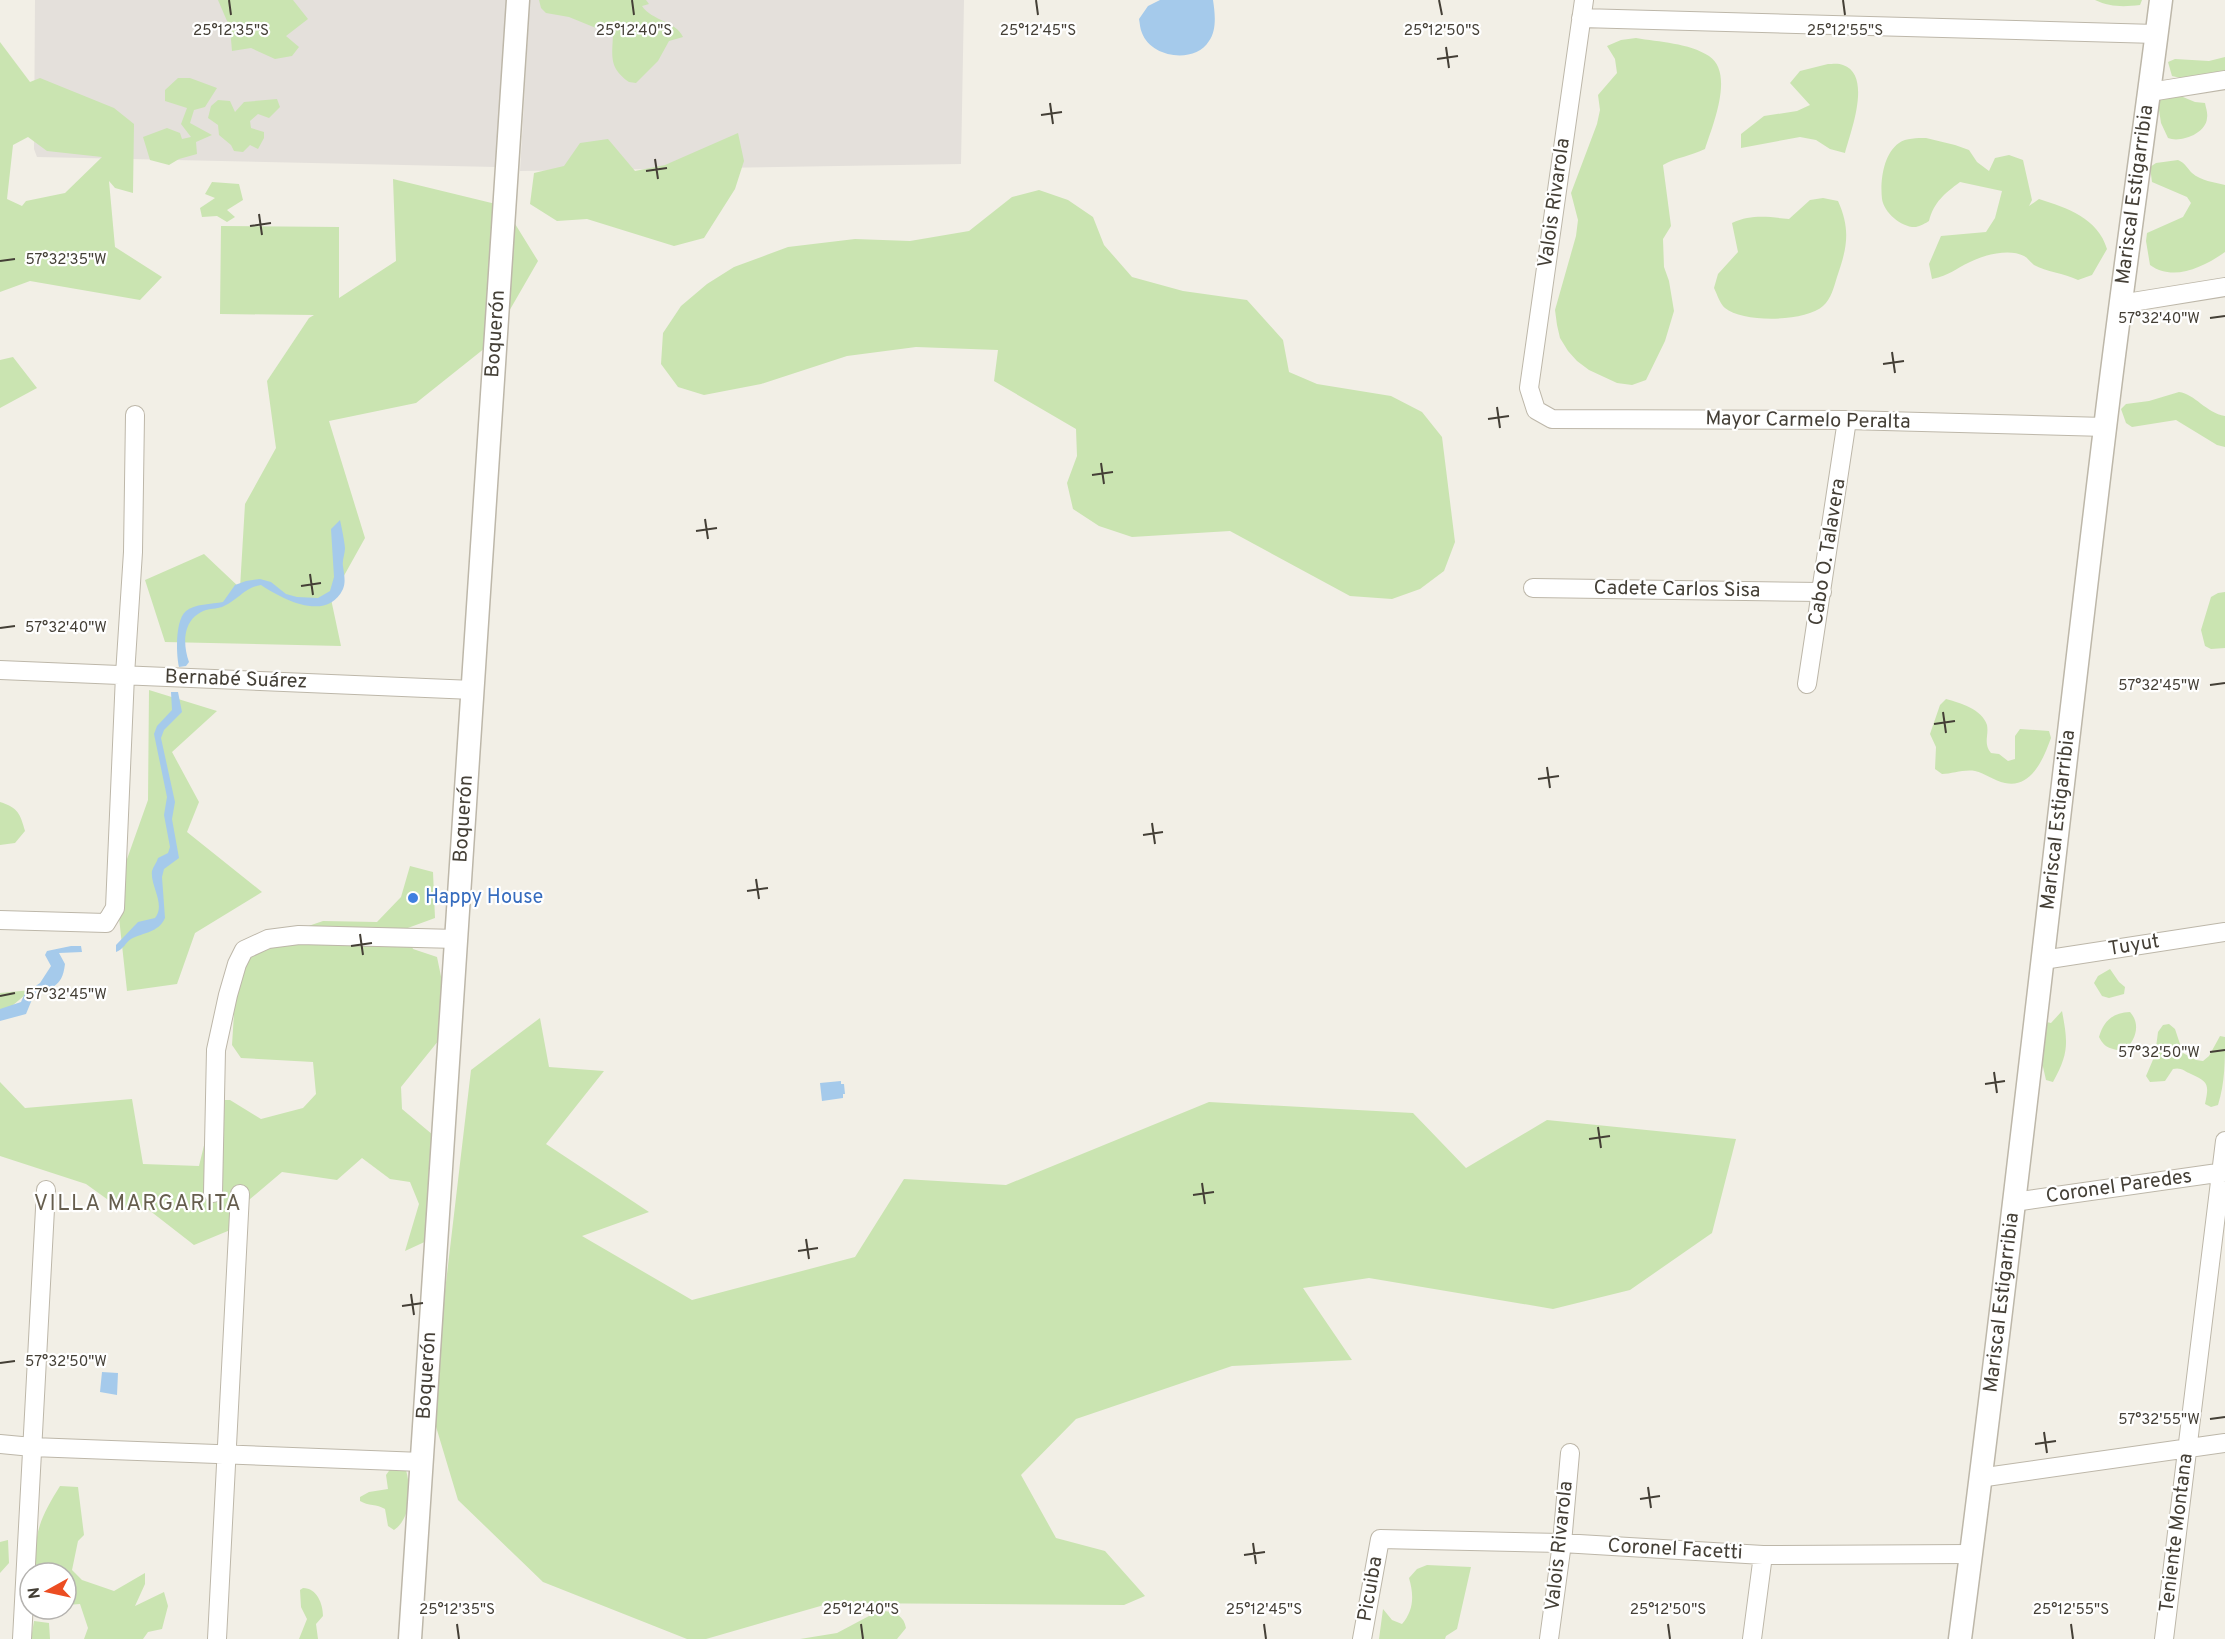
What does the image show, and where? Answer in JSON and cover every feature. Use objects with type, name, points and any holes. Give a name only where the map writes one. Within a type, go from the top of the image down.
[{"type":"street","name":"Boquerón","points":[[410,1639],[518,0]]},
{"type":"street","name":"Valois Rivarola","points":[[1529,388],[1584,0]]},
{"type":"street","name":"Mariscal Estigarribia","points":[[1960,1639],[2120,304],[2161,0]]},
{"type":"street","points":[[1581,18],[2156,34]]},
{"type":"street","points":[[2150,92],[2225,80]]},
{"type":"street","points":[[2120,304],[2225,287]]},
{"type":"street","name":"Mayor Carmelo Peralta","points":[[1529,388],[1536,410],[1552,419],[1848,420],[2105,427]]},
{"type":"street","points":[[0,920],[106,923],[115,908],[133,552],[135,415]]},
{"type":"street","name":"Cabo O. Talavera","points":[[1807,684],[1848,420]]},
{"type":"street","name":"Cadete Carlos Sisa","points":[[1533,588],[1822,592]]},
{"type":"street","name":"Bernabé Suárez","points":[[0,670],[472,690]]},
{"type":"street","name":"Tuyut","points":[[2043,960],[2225,932]]},
{"type":"street","points":[[213,1193],[216,1050],[228,994],[244,950],[268,939],[299,935],[457,939]]},
{"type":"street","name":"Teniente Montana","points":[[2163,1639],[2223,1172],[2225,1141]]},
{"type":"street","name":"Coronel Paredes","points":[[2014,1202],[2223,1172]]},
{"type":"street","points":[[22,1639],[46,1190]]},
{"type":"street","points":[[217,1639],[240,1194]]},
{"type":"street","points":[[1980,1478],[2225,1443]]},
{"type":"street","points":[[0,1444],[422,1461]]},
{"type":"street","name":"Valois Rivarola","points":[[1549,1639],[1562,1544],[1570,1453]]},
{"type":"street","name":"Coronel Facetti","points":[[1380,1539],[1562,1544],[1762,1555],[1971,1554]]},
{"type":"street","name":"Picuiba","points":[[1362,1639],[1380,1539]]},
{"type":"street","points":[[1752,1639],[1762,1555]]},
{"type":"shaded area","points":[[35,0],[508,0],[496,167],[37,157],[34,149]]},
{"type":"shaded area","points":[[530,0],[964,0],[961,164],[520,171]]},
{"type":"green space","points":[[218,0],[293,0],[308,19],[286,36],[299,47],[292,56],[275,59],[251,48],[232,51],[230,28]]},
{"type":"green space","points":[[539,0],[646,0],[649,4],[642,6],[646,11],[675,28],[683,37],[669,41],[658,61],[636,83],[629,82],[615,67],[612,56],[613,35],[569,17],[546,13],[541,8]]},
{"type":"green space","points":[[2095,0],[2142,0],[2140,5],[2122,6]]},
{"type":"green space","points":[[1636,38],[1692,48],[1709,56],[1717,64],[1721,87],[1716,114],[1705,149],[1663,165],[1671,226],[1663,239],[1664,267],[1674,311],[1665,341],[1646,380],[1632,385],[1617,383],[1589,370],[1577,361],[1560,338],[1555,310],[1576,236],[1578,220],[1571,193],[1597,124],[1600,110],[1598,95],[1617,73],[1615,59],[1607,46],[1621,40]]},
{"type":"green space","points":[[0,42],[30,82],[40,78],[114,108],[134,124],[133,193],[115,188],[109,181],[115,247],[162,277],[140,300],[30,281],[0,292]],"holes":[[[28,137],[47,151],[102,157],[65,193],[26,201],[22,206],[7,199],[13,145]]]},
{"type":"green space","points":[[2225,57],[2225,74],[2193,81],[2172,76],[2168,62],[2175,59],[2209,61]]},
{"type":"green space","points":[[1828,64],[1843,65],[1852,71],[1857,80],[1857,105],[1845,153],[1830,149],[1816,140],[1800,137],[1741,148],[1741,134],[1764,116],[1797,111],[1810,105],[1790,83],[1800,71]]},
{"type":"green space","points":[[178,78],[190,78],[217,88],[205,107],[194,110],[190,123],[212,135],[196,142],[197,154],[179,159],[169,165],[150,160],[143,137],[167,128],[180,133],[182,139],[191,137],[181,124],[187,108],[165,101],[165,90]]},
{"type":"green space","points":[[2171,92],[2195,102],[2205,103],[2206,124],[2192,136],[2179,139],[2168,138],[2161,123],[2157,97]]},
{"type":"green space","points":[[277,99],[280,107],[269,118],[258,114],[250,121],[251,128],[264,132],[264,138],[258,149],[250,145],[243,152],[234,151],[231,145],[219,135],[218,125],[208,118],[211,106],[218,100],[230,101],[235,112],[244,102]]},
{"type":"green space","points":[[738,133],[744,161],[735,189],[704,238],[674,246],[587,219],[557,221],[530,204],[534,173],[564,166],[580,143],[608,139],[635,171],[665,165]]},
{"type":"green space","points":[[1926,138],[1969,150],[1977,162],[1989,171],[1995,158],[2009,155],[2023,160],[2032,200],[2029,206],[2039,199],[2060,206],[2089,222],[2103,238],[2107,249],[2092,275],[2078,280],[2034,265],[2018,254],[1997,253],[1982,257],[1948,274],[1932,279],[1929,264],[1941,236],[1986,232],[1995,218],[2002,191],[1960,182],[1940,199],[1929,221],[1911,227],[1894,219],[1882,199],[1882,177],[1886,161],[1889,154],[1902,141]]},
{"type":"green space","points":[[2178,160],[2199,178],[2225,185],[2225,252],[2198,267],[2168,272],[2150,265],[2147,233],[2183,217],[2191,203],[2187,197],[2152,182],[2150,167],[2156,163]]},
{"type":"green space","points":[[393,179],[504,206],[538,261],[490,344],[416,403],[329,421],[365,538],[331,599],[341,646],[165,642],[145,580],[204,554],[240,588],[245,504],[276,448],[267,381],[309,318],[314,315],[220,314],[221,226],[339,227],[339,298],[396,261]]},
{"type":"green space","points":[[212,182],[239,184],[243,200],[227,210],[235,217],[227,222],[217,216],[202,217],[200,208],[215,198],[205,194]]},
{"type":"green space","points":[[1039,190],[1068,200],[1093,217],[1104,245],[1132,277],[1183,291],[1247,300],[1283,340],[1289,372],[1317,384],[1391,396],[1422,412],[1442,437],[1455,542],[1444,571],[1420,589],[1392,599],[1350,596],[1230,531],[1132,537],[1099,526],[1073,509],[1067,483],[1077,456],[1076,429],[994,381],[998,350],[916,347],[847,356],[761,384],[704,395],[678,387],[661,364],[663,333],[681,306],[707,284],[734,267],[788,247],[855,239],[910,241],[969,231],[1012,197]]},
{"type":"green space","points":[[1823,198],[1838,201],[1846,230],[1843,257],[1826,303],[1803,315],[1774,319],[1745,316],[1725,308],[1714,288],[1718,274],[1738,252],[1732,223],[1753,217],[1789,219],[1810,200]]},
{"type":"green space","points":[[13,357],[37,388],[0,408],[0,360]]},
{"type":"green space","points":[[2179,392],[2185,393],[2212,411],[2225,416],[2225,447],[2217,445],[2176,420],[2132,427],[2126,423],[2121,409],[2126,404],[2149,401]]},
{"type":"green space","points":[[2225,592],[2225,648],[2211,649],[2205,646],[2201,630],[2211,597]]},
{"type":"green space","points":[[149,690],[217,711],[172,752],[199,802],[187,832],[262,892],[195,933],[177,984],[127,991],[116,890],[148,800]]},
{"type":"green space","points":[[1946,699],[1976,711],[1984,719],[1987,725],[1987,743],[1991,753],[1999,754],[2008,761],[2015,759],[2015,736],[2020,729],[2049,731],[2051,738],[2045,754],[2030,776],[2014,784],[2001,782],[1975,771],[1942,774],[1935,769],[1936,747],[1930,734],[1940,705]]},
{"type":"green space","points":[[0,802],[15,809],[22,820],[25,831],[15,843],[0,845]]},
{"type":"green space","points":[[410,866],[433,872],[435,918],[405,929],[413,949],[437,957],[444,991],[443,1035],[401,1087],[402,1109],[433,1135],[431,1239],[405,1251],[419,1204],[410,1182],[390,1179],[362,1158],[337,1180],[282,1172],[243,1205],[235,1228],[194,1245],[149,1210],[118,1207],[86,1184],[0,1156],[0,1082],[25,1108],[132,1099],[143,1164],[199,1166],[215,1100],[230,1100],[261,1119],[303,1108],[316,1094],[313,1062],[241,1058],[232,1045],[238,950],[323,921],[377,922],[401,897]]},
{"type":"green space","points":[[2110,969],[2125,987],[2124,994],[2109,998],[2102,996],[2094,983],[2098,976]]},
{"type":"green space","points":[[31,990],[0,1016],[0,993]]},
{"type":"green space","points":[[2062,1011],[2066,1048],[2053,1082],[2046,1080],[2039,1061],[2037,1020],[2051,1023]]},
{"type":"green space","points":[[2130,1012],[2136,1027],[2132,1042],[2124,1051],[2106,1046],[2099,1037],[2104,1026],[2114,1016]]},
{"type":"green space","points":[[540,1018],[549,1067],[604,1071],[546,1144],[649,1212],[582,1236],[692,1300],[855,1257],[904,1179],[1006,1185],[1209,1102],[1413,1113],[1466,1168],[1547,1120],[1736,1139],[1712,1233],[1630,1290],[1553,1309],[1369,1278],[1303,1288],[1352,1360],[1232,1366],[1076,1419],[1021,1475],[1056,1538],[1105,1551],[1145,1596],[1124,1605],[831,1603],[706,1639],[687,1639],[543,1582],[458,1500],[431,1410],[471,1070]]},
{"type":"green space","points":[[2169,1024],[2175,1029],[2183,1053],[2196,1060],[2203,1061],[2209,1056],[2220,1036],[2225,1037],[2225,1063],[2218,1105],[2211,1107],[2205,1104],[2207,1088],[2204,1082],[2182,1070],[2173,1069],[2165,1081],[2150,1082],[2146,1076],[2155,1055],[2158,1032],[2163,1025]]},
{"type":"green space","points":[[391,1468],[406,1470],[409,1485],[407,1510],[400,1525],[394,1530],[388,1526],[385,1509],[360,1501],[360,1497],[369,1492],[388,1489],[386,1475]]},
{"type":"green space","points":[[60,1486],[78,1487],[84,1535],[78,1541],[74,1561],[35,1561],[39,1527]]},
{"type":"green space","points":[[8,1540],[9,1563],[0,1573],[0,1542]]},
{"type":"green space","points":[[1427,1565],[1471,1567],[1457,1629],[1445,1639],[1379,1639],[1383,1609],[1392,1620],[1402,1624],[1409,1613],[1412,1602],[1409,1578],[1417,1569]]},
{"type":"green space","points":[[145,1573],[145,1584],[135,1606],[164,1592],[168,1606],[162,1629],[148,1632],[143,1639],[84,1639],[88,1628],[80,1604],[78,1604],[78,1576],[82,1580],[114,1591]]},
{"type":"green space","points":[[303,1588],[315,1594],[322,1607],[323,1616],[316,1624],[318,1639],[299,1639],[307,1619],[301,1607],[300,1590]]},
{"type":"green space","points":[[885,1611],[899,1616],[905,1624],[906,1628],[897,1639],[800,1639],[837,1633],[869,1616]]},
{"type":"green space","points":[[34,1621],[49,1623],[50,1639],[31,1639]]},
{"type":"water","points":[[1160,0],[1213,0],[1214,27],[1209,41],[1194,53],[1184,55],[1163,53],[1154,48],[1141,31],[1139,19],[1148,6]]},
{"type":"water","points":[[340,520],[345,548],[343,564],[345,581],[336,599],[326,605],[304,605],[280,596],[261,585],[250,588],[220,608],[206,610],[193,619],[185,639],[189,662],[186,666],[179,667],[177,638],[182,615],[194,607],[223,602],[235,585],[260,579],[271,582],[286,594],[297,597],[318,598],[330,591],[334,577],[331,529]]},
{"type":"water","points":[[171,692],[178,692],[182,712],[164,730],[161,738],[175,802],[172,819],[179,858],[164,869],[162,877],[165,918],[162,923],[159,927],[131,939],[116,952],[116,945],[138,922],[155,918],[158,913],[159,907],[152,871],[158,858],[168,853],[170,847],[164,815],[167,797],[154,734],[157,726],[172,710]]},
{"type":"water","points":[[81,946],[82,952],[59,953],[65,964],[64,972],[58,983],[33,997],[26,1014],[0,1021],[0,1009],[21,1002],[25,993],[40,983],[51,966],[45,955],[47,951]]},
{"type":"water","points":[[841,1081],[841,1084],[844,1084],[843,1098],[822,1101],[820,1083]]},
{"type":"water","points":[[102,1372],[118,1373],[117,1395],[100,1392]]},
{"type":"place","name":"Happy House","points":[[413,898]]},
{"type":"district","name":"VILLA MARGARITA","points":[[138,1204]]}]
